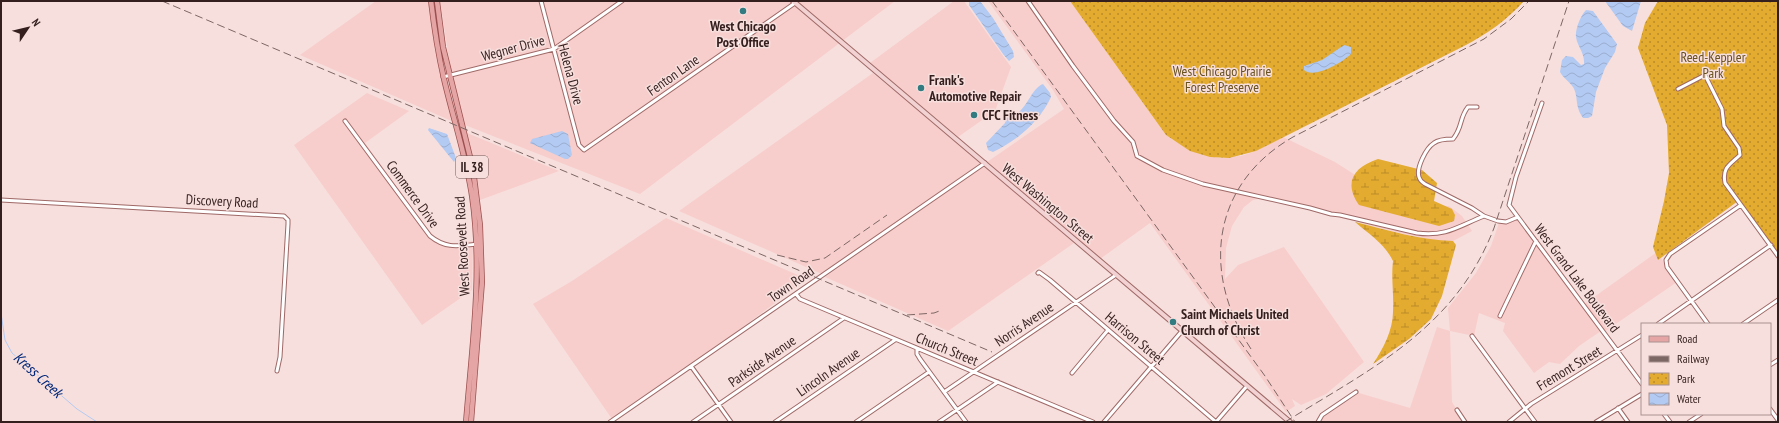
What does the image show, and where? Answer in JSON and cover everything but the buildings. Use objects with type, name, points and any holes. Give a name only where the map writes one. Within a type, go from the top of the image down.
[{"type":"main road","name":"West Roosevelt Road","points":[[431,1],[437,45],[468,169],[479,244],[481,299],[472,422]]},
{"type":"main road","name":"West Roosevelt Road","points":[[437,1],[446,77]]},
{"type":"main road","name":"West Washington Street","points":[[794,2],[1290,422]]},
{"type":"main road","name":"West Roosevelt Road","points":[[466,422],[479,244]]},
{"type":"street","name":"Helena Drive","points":[[541,1],[579,145],[584,150]]},
{"type":"street","name":"Wegner Drive","points":[[446,77],[554,49],[622,1]]},
{"type":"street","points":[[1028,1],[1072,66],[1114,121],[1133,142],[1137,156],[1157,167],[1186,179],[1210,186],[1417,233],[1428,234],[1453,231],[1484,216]]},
{"type":"street","name":"Fenton Lane","points":[[584,150],[794,2]]},
{"type":"street","points":[[1678,89],[1705,75],[1722,109],[1724,126],[1739,148],[1740,155],[1727,166],[1724,175],[1725,183],[1778,256]]},
{"type":"street","name":"West Grand Lake Boulevard","points":[[1542,103],[1516,177],[1509,204],[1641,383]]},
{"type":"street","name":"West Grand Lake Boulevard","points":[[1476,107],[1468,107],[1463,114],[1460,130],[1453,139],[1444,139],[1435,142],[1426,152],[1418,172],[1419,179],[1425,184],[1472,208],[1484,216],[1502,222],[1518,217]]},
{"type":"street","name":"Commerce Drive","points":[[345,121],[430,236],[441,244],[449,246],[479,244]]},
{"type":"street","name":"Town Road","points":[[610,422],[985,163]]},
{"type":"street","name":"Discovery Road","points":[[1,200],[284,216],[288,220],[288,224],[280,358],[277,372]]},
{"type":"street","points":[[1707,323],[1666,265],[1666,260],[1670,254],[1741,205]]},
{"type":"street","points":[[1500,316],[1536,241]]},
{"type":"street","points":[[1659,323],[1771,245]]},
{"type":"street","name":"Harrison Street","points":[[1038,273],[1039,272],[1050,280],[1216,422]]},
{"type":"street","name":"Norris Avenue","points":[[944,392],[1116,275]]},
{"type":"street","name":"Church Street","points":[[796,294],[800,299],[894,340],[1093,422]]},
{"type":"street","points":[[1744,323],[1778,300]]},
{"type":"street","name":"Parkside Avenue","points":[[693,422],[844,318]]},
{"type":"street","points":[[1072,373],[1108,330]]},
{"type":"street","points":[[1104,422],[1182,331]]},
{"type":"street","points":[[1472,336],[1535,422]]},
{"type":"street","name":"Fremont Street","points":[[1509,422],[1525,408],[1641,336]]},
{"type":"street","name":"Lincoln Avenue","points":[[775,422],[894,340]]},
{"type":"street","points":[[917,349],[917,354],[929,372],[966,422]]},
{"type":"street","points":[[691,366],[732,422]]},
{"type":"street","points":[[856,422],[929,372]]},
{"type":"street","points":[[939,422],[998,382]]},
{"type":"street","points":[[1216,422],[1247,386]]},
{"type":"street","points":[[1318,422],[1322,415],[1356,392]]},
{"type":"street","points":[[1596,422],[1641,395]]},
{"type":"street","points":[[1618,408],[1628,422]]},
{"type":"street","points":[[1457,410],[1465,422]]},
{"type":"street","points":[[1771,410],[1778,419],[1773,422]]},
{"type":"street","points":[[1689,422],[1700,415]]},
{"type":"shaded area","points":[[376,1],[429,1],[439,67],[454,122],[300,55]]},
{"type":"shaded area","points":[[440,1],[895,1],[640,194],[465,125],[451,72]]},
{"type":"shaded area","points":[[954,1],[964,1],[1011,67],[995,111],[958,137],[870,63]]},
{"type":"shaded area","points":[[988,1],[1070,1],[1166,135],[1200,154],[1219,158],[1241,156],[1256,151],[1283,137],[1335,162],[1363,180],[1416,209],[1449,206],[1462,216],[1472,231],[1453,241],[1439,241],[1404,234],[1263,198],[1253,200],[1244,207],[1232,226],[1226,248],[1225,279],[1238,265],[1284,247],[1364,362],[1326,394],[1301,405],[1292,399],[1295,406],[1286,412],[1150,223],[1100,259],[987,162],[1064,109],[1053,90]]},
{"type":"shaded area","points":[[873,73],[981,163],[822,274],[679,211]]},
{"type":"shaded area","points":[[367,93],[409,111],[365,143],[429,231],[439,240],[451,244],[473,241],[472,290],[422,325],[294,145]]},
{"type":"shaded area","points":[[467,133],[559,171],[480,200]]},
{"type":"shaded area","points":[[984,166],[1074,243],[948,331],[825,277]]},
{"type":"shaded area","points":[[666,218],[807,279],[715,348],[612,419],[533,304],[572,281]]},
{"type":"shaded area","points":[[1518,219],[1601,331],[1579,346],[1560,364],[1549,362],[1534,373],[1503,331],[1505,323],[1479,313],[1474,336],[1450,331],[1448,308],[1476,273],[1491,246],[1499,223],[1506,223]]},
{"type":"shaded area","points":[[1657,252],[1677,282],[1604,332],[1583,305]]},
{"type":"shaded area","points":[[1437,327],[1450,331],[1452,402],[1464,422],[1320,422],[1323,417],[1359,393],[1410,408]]},
{"type":"green space","name":"West Chicago Prairie Forest Preserve","points":[[1070,1],[1524,1],[1511,14],[1481,37],[1256,151],[1229,158],[1210,157],[1190,151],[1166,135]]},
{"type":"green space","name":"Reed-Keppler Park","points":[[1658,1],[1778,1],[1778,256],[1738,201],[1658,260],[1653,247],[1669,173],[1667,125],[1638,48],[1645,23]]},
{"type":"green space","points":[[1378,159],[1422,170],[1437,183],[1434,201],[1452,209],[1455,215],[1454,221],[1439,226],[1359,205],[1354,197],[1352,189],[1354,176],[1363,166]]},
{"type":"green space","points":[[1355,222],[1416,237],[1453,241],[1456,245],[1442,296],[1431,319],[1409,339],[1373,364],[1384,346],[1393,319],[1393,261],[1386,249]]},
{"type":"water","points":[[969,1],[980,1],[993,18],[1013,51],[1014,57],[1009,61],[969,5]]},
{"type":"water","points":[[1605,1],[1641,1],[1632,31],[1623,26]]},
{"type":"water","points":[[1586,10],[1593,11],[1617,44],[1615,52],[1605,68],[1596,92],[1592,116],[1583,118],[1578,109],[1576,94],[1573,87],[1560,72],[1562,60],[1566,56],[1573,57],[1581,65],[1584,64],[1583,56],[1576,37],[1576,30],[1582,15]]},
{"type":"water","points":[[1344,45],[1351,47],[1351,54],[1341,62],[1328,69],[1314,73],[1304,70],[1304,66],[1322,60]]},
{"type":"water","points":[[1043,84],[1050,93],[1051,97],[1041,114],[1027,129],[1011,142],[993,152],[988,150],[986,143],[1005,123],[1007,115],[1016,114],[1020,111],[1035,90]]},
{"type":"water","points":[[429,128],[447,134],[456,158],[454,162],[428,130]]},
{"type":"water","points":[[562,131],[568,134],[572,155],[568,159],[530,143],[532,139]]},
{"type":"waterway","name":"Kress Creek","points":[[1,313],[5,340],[12,353],[77,409],[97,422]]},
{"type":"railway","points":[[162,1],[992,352]]},
{"type":"railway","points":[[992,1],[1265,376],[1295,422]]},
{"type":"railway","points":[[1251,349],[1235,320],[1225,290],[1221,261],[1222,232],[1230,205],[1245,179],[1266,156],[1293,137],[1484,39],[1511,19],[1529,1]]},
{"type":"railway","points":[[1285,422],[1379,364],[1408,343],[1434,320],[1457,293],[1477,263],[1494,228],[1569,1]]},
{"type":"railway","points":[[777,255],[806,262],[825,258],[887,215]]},
{"type":"railway","points":[[907,315],[934,313],[942,310]]},
{"type":"place","name":"West Chicago Post Office","points":[[743,11]]},
{"type":"place","name":"Frank's Automotive Repair","points":[[921,88]]},
{"type":"place","name":"CFC Fitness","points":[[974,115]]},
{"type":"place","name":"Saint Michaels United Church of Christ","points":[[1173,322]]}]
